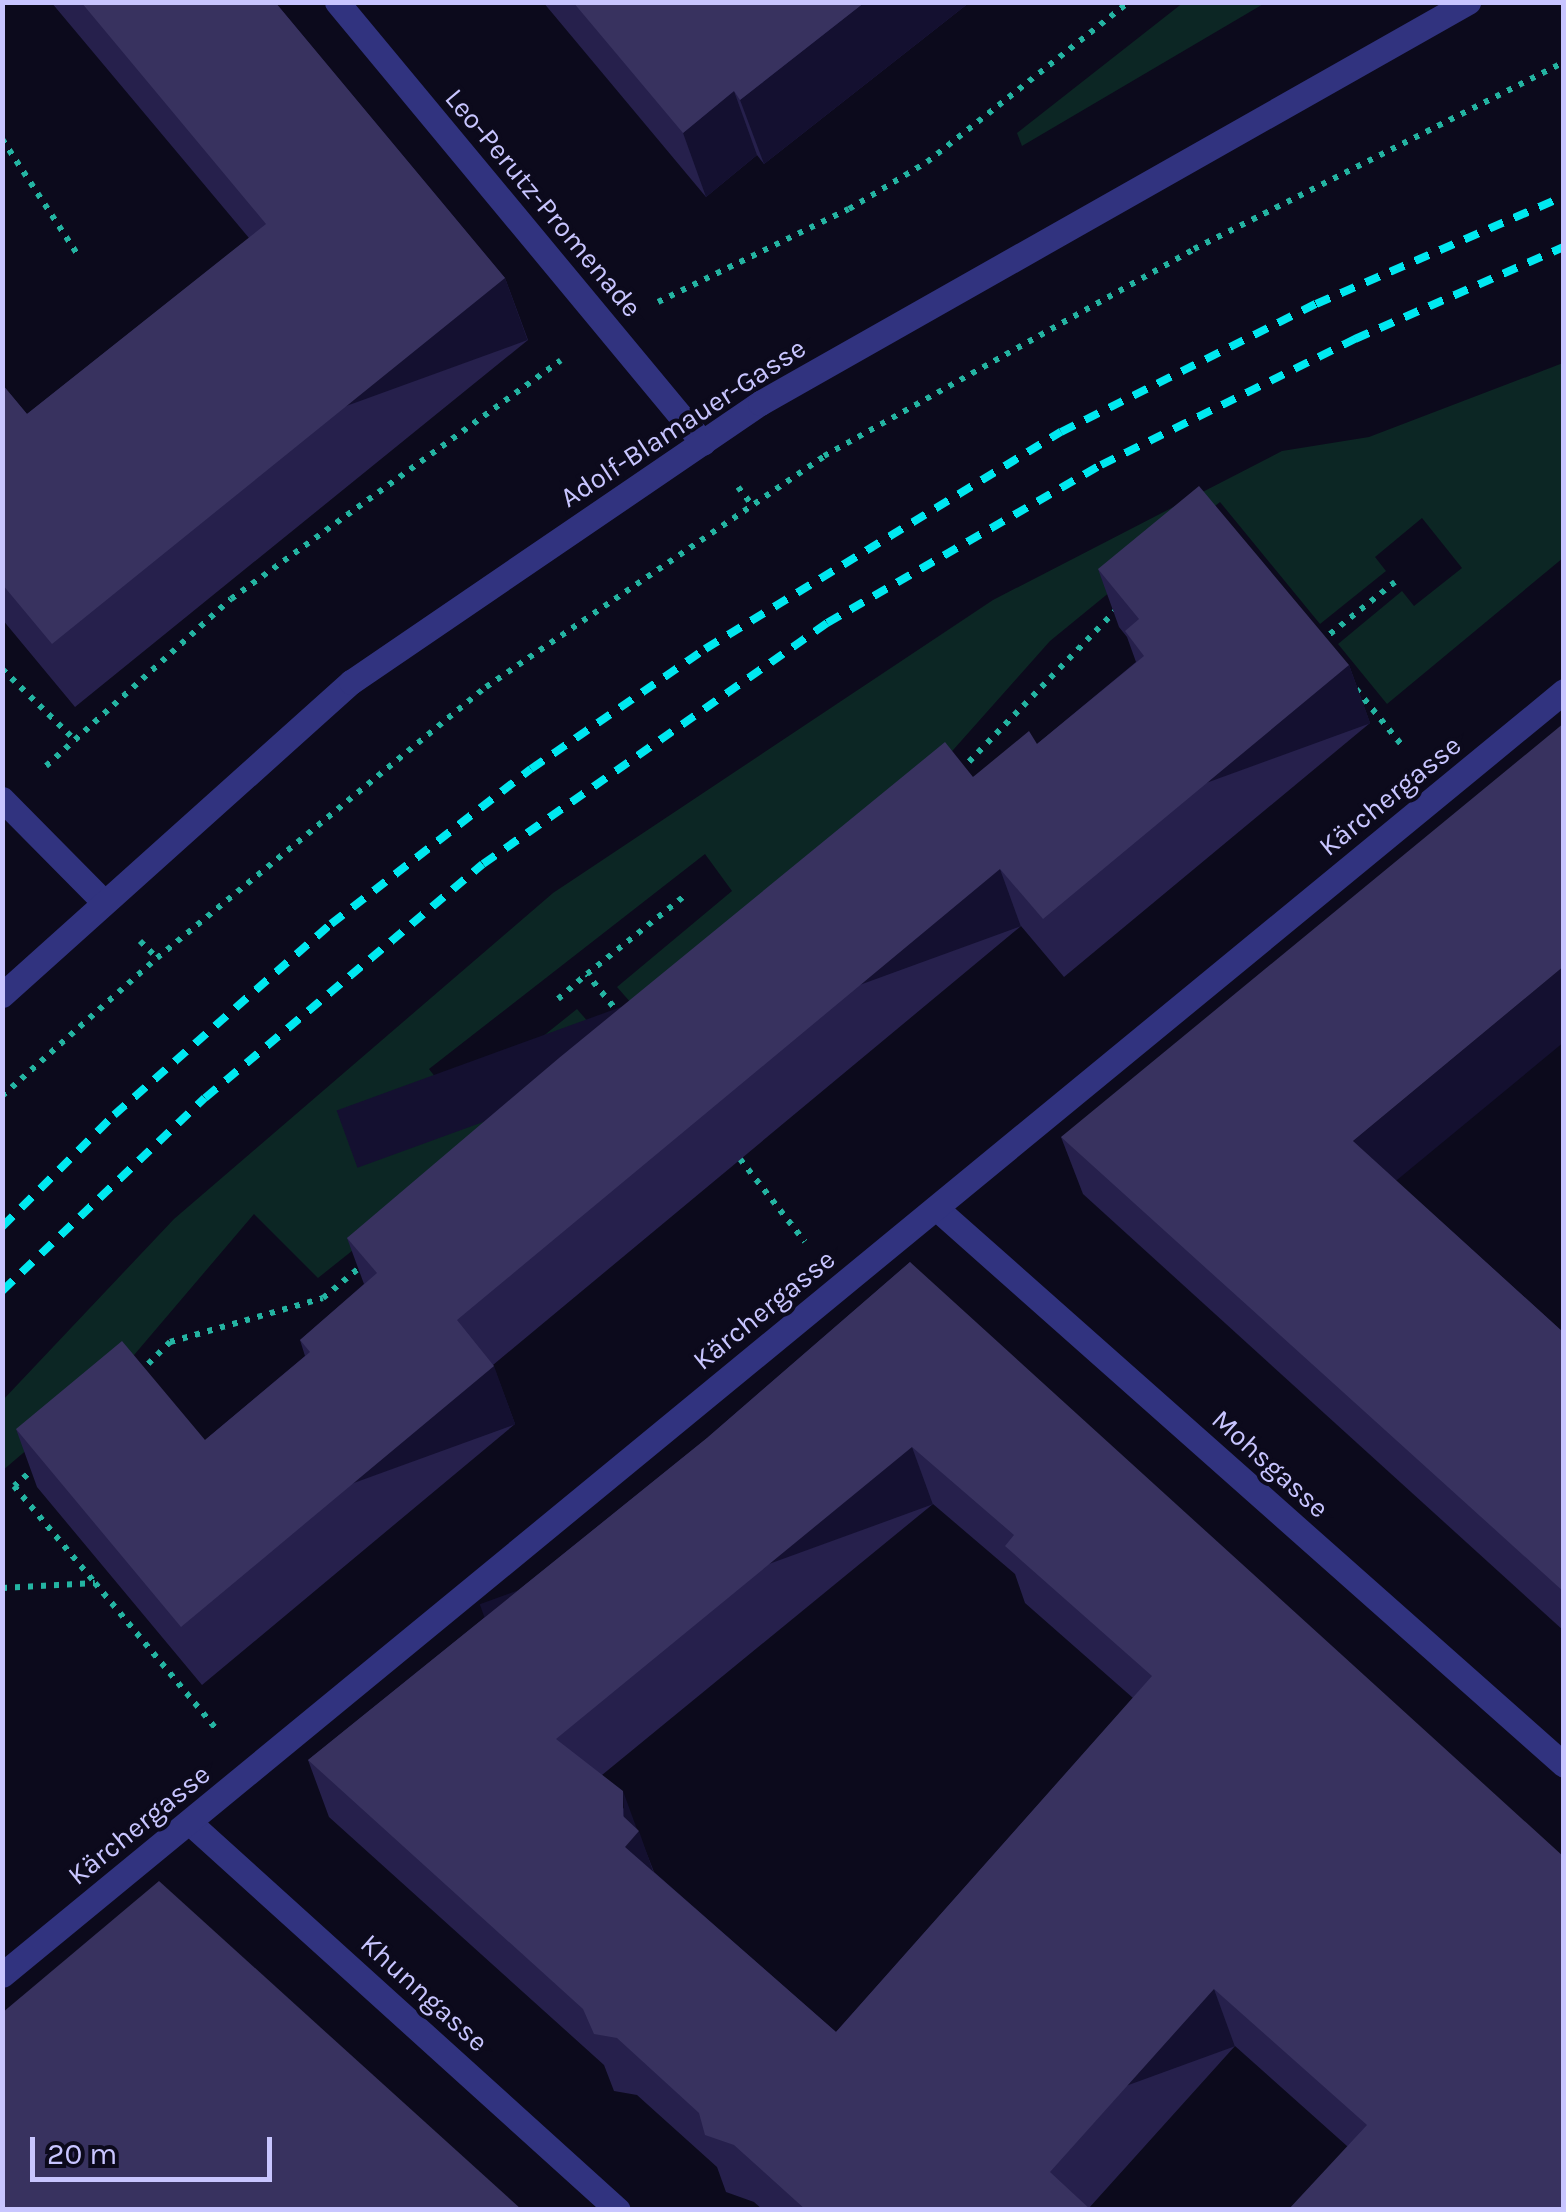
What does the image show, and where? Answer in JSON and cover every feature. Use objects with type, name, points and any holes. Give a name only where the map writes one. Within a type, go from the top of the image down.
[{"type":"street","name":"Leo-Perutz-Promenade","points":[[337,2],[703,443]]},
{"type":"street","name":"Adolf-Blamauer-Gasse","points":[[2,995],[102,900],[350,682],[760,403],[1468,2]]},
{"type":"street","name":"Kärchergasse","points":[[2,1976],[1564,692]]},
{"type":"street","points":[[7,803],[102,900]]},
{"type":"street","name":"Mohsgasse","points":[[936,1208],[1564,1765]]},
{"type":"street","name":"Khunngasse","points":[[189,1822],[618,2210]]},
{"type":"path","points":[[7,803],[72,737],[231,599],[608,328],[849,210],[927,162],[1129,2]]},
{"type":"path","points":[[2,1096],[156,958],[486,687],[824,456],[1194,249],[1564,62]]},
{"type":"path","points":[[2,140],[78,255]]},
{"type":"path","points":[[1318,643],[1395,582]]},
{"type":"path","points":[[950,779],[1124,603]]},
{"type":"path","points":[[1306,628],[1330,658]]},
{"type":"path","points":[[2,669],[72,737]]},
{"type":"path","points":[[1354,687],[1442,792]]},
{"type":"path","points":[[558,1000],[686,894]]},
{"type":"path","points":[[587,974],[628,1024]]},
{"type":"path","points":[[740,1159],[840,1286]]},
{"type":"path","points":[[131,1381],[170,1342],[323,1298],[378,1252]]},
{"type":"path","points":[[44,1460],[14,1486],[252,1772]]},
{"type":"path","points":[[2,1588],[95,1583]]},
{"type":"green space","points":[[1184,2],[1265,3],[1022,146],[1017,133]]},
{"type":"green space","points":[[1563,363],[1563,558],[1387,704],[1338,644],[1402,591],[1414,606],[1462,568],[1422,518],[1375,557],[1386,571],[1320,624],[1220,502],[1050,641],[906,803],[646,1020],[617,987],[732,891],[705,854],[429,1069],[457,1105],[577,1009],[609,1046],[318,1278],[254,1214],[123,1368],[2,1471],[2,1401],[174,1219],[553,893],[993,600],[1282,451],[1369,437]]},
{"type":"building","points":[[81,2],[275,2],[505,278],[52,644],[2,584],[2,384],[27,414],[266,224]]},
{"type":"building","points":[[573,2],[865,2],[740,100],[734,91],[683,133]]},
{"type":"building","points":[[1199,486],[1349,665],[1043,919],[1000,869],[457,1320],[494,1366],[181,1627],[16,1429],[122,1341],[205,1440],[310,1352],[300,1340],[377,1273],[347,1238],[559,1058],[945,742],[973,777],[1029,731],[1037,744],[1144,656],[1125,631],[1139,619],[1098,569]]},
{"type":"building","points":[[1564,723],[1564,966],[1353,1141],[1564,1333],[1564,1592],[1061,1137]]},
{"type":"building","points":[[910,1262],[1564,1857],[1564,2210],[1288,2210],[1367,2125],[1214,1989],[1050,2172],[1091,2210],[806,2210],[734,2145],[705,2135],[699,2113],[617,2038],[594,2034],[583,2009],[308,1760],[707,1438]],"holes":[[[912,1447],[1014,1535],[1005,1546],[1152,1676],[836,2032],[625,1847],[639,1831],[623,1816],[623,1791],[556,1739]]]},
{"type":"building","points":[[159,1881],[522,2210],[2,2210],[2,2013]]},
{"type":"railway","points":[[2,1227],[114,1115],[331,924],[531,769],[705,649],[1061,432],[1316,304],[1564,196]]},
{"type":"railway","points":[[2,1291],[205,1098],[483,864],[827,623],[1101,465],[1355,339],[1564,247]]}]
